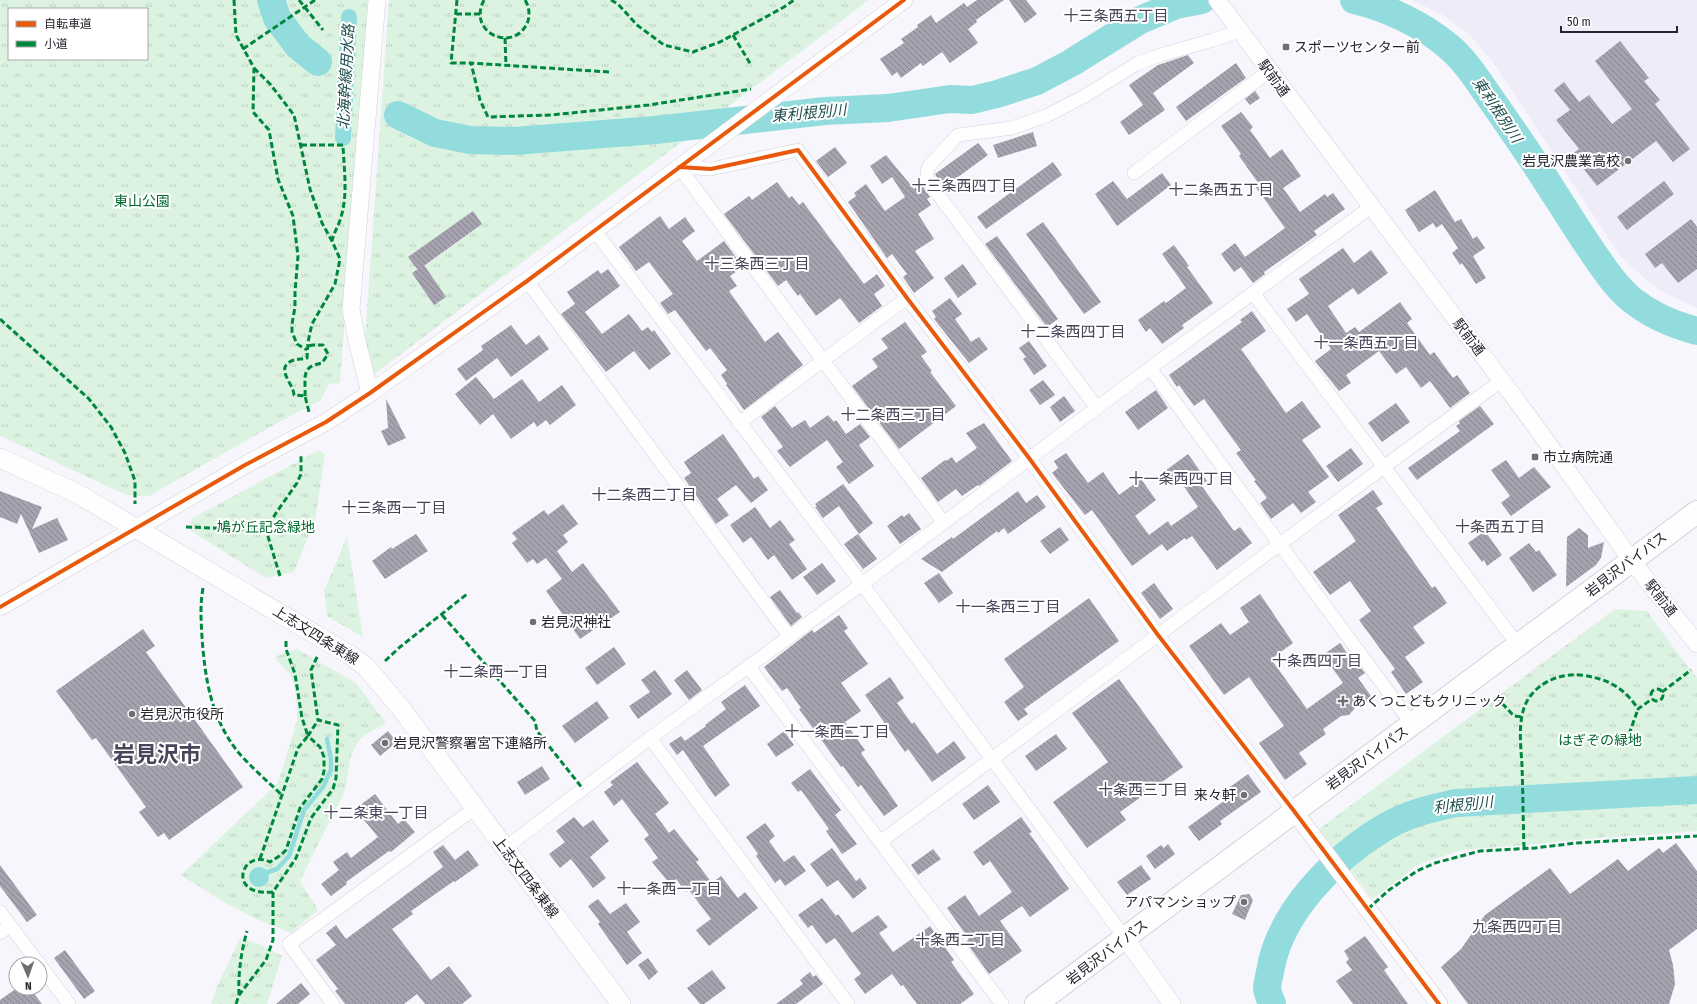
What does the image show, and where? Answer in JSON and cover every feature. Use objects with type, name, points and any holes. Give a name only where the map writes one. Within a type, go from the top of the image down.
[{"type":"highway","name":"岩見沢バイパス","points":[[1036,1004],[1294,810],[1697,512]]},
{"type":"main road","name":"上志文四条東線","points":[[0,458],[78,494],[350,655],[366,667],[381,683],[621,1004]]},
{"type":"street","points":[[370,393],[351,309],[376,0]]},
{"type":"street","points":[[0,607],[245,465],[326,422],[370,393],[527,281],[904,0]]},
{"type":"street","name":"駅前通","points":[[1217,0],[1501,381],[1632,560],[1697,644]]},
{"type":"street","points":[[1097,408],[928,182],[926,177],[927,170],[958,135],[1000,130],[1034,120],[1083,97],[1138,63],[1237,27]]},
{"type":"street","points":[[1134,173],[1269,71]]},
{"type":"street","points":[[678,167],[711,169],[798,150],[907,298],[1029,458],[1158,635],[1294,810],[1439,1004]]},
{"type":"street","points":[[678,167],[944,523]]},
{"type":"street","points":[[505,848],[650,738],[862,584],[1150,368],[1371,207]]},
{"type":"street","points":[[594,230],[993,759],[1172,1004]]},
{"type":"street","points":[[527,281],[790,636]]},
{"type":"street","points":[[1253,293],[1518,645]]},
{"type":"street","points":[[739,423],[907,298]]},
{"type":"street","points":[[1150,368],[1412,724]]},
{"type":"street","points":[[880,842],[1384,466],[1501,381]]},
{"type":"street","points":[[748,666],[1002,1004]]},
{"type":"street","points":[[650,738],[848,1004]]},
{"type":"street","points":[[333,1004],[289,944],[475,808]]},
{"type":"street","points":[[0,912],[5,929],[32,956]]},
{"type":"street","points":[[48,975],[69,1004]]},
{"type":"shaded area","name":"岩見沢農業高校","points":[[1411,0],[1697,0],[1697,308],[1666,294],[1651,284],[1621,257],[1495,65],[1471,36],[1443,15]]},
{"type":"green space","name":"東山公園","points":[[0,0],[368,0],[340,383],[329,384],[320,401],[279,422],[149,496],[126,495],[0,436]]},
{"type":"green space","points":[[389,0],[869,0],[372,376],[363,367]]},
{"type":"green space","name":"鳩が丘記念緑地","points":[[319,450],[325,454],[315,520],[294,572],[266,578],[191,531],[191,519]]},
{"type":"green space","points":[[347,537],[363,637],[327,616],[324,591]]},
{"type":"green space","name":"はぎぞの緑地","points":[[1615,609],[1647,611],[1697,678],[1697,831],[1462,850],[1419,864],[1373,899],[1319,829]]},
{"type":"green space","points":[[297,649],[356,683],[386,723],[364,736],[353,750],[341,799],[300,881],[318,910],[291,933],[254,918],[222,901],[181,875],[278,783],[297,721],[297,706],[294,683],[291,676],[274,657]]},
{"type":"green space","points":[[240,938],[262,945],[282,956],[267,1004],[211,1004],[216,989]]},
{"type":"water","points":[[259,867],[266,870],[269,877],[266,884],[259,887],[252,884],[249,877],[252,870]]},
{"type":"building","points":[[977,0],[1004,0],[976,20],[977,22],[968,29],[978,43],[950,63],[942,52],[923,66],[921,63],[901,78],[897,72],[892,76],[880,59],[904,43],[901,39],[918,27],[917,25],[931,15],[936,23],[964,3],[967,7]]},
{"type":"building","points":[[1009,0],[1026,0],[1037,14],[1025,23]]},
{"type":"building","points":[[1620,41],[1649,78],[1644,81],[1660,100],[1655,104],[1690,149],[1673,162],[1656,141],[1597,186],[1572,154],[1579,149],[1556,120],[1570,110],[1554,90],[1564,82],[1579,102],[1589,95],[1612,124],[1632,109],[1595,61]]},
{"type":"building","points":[[1188,55],[1194,63],[1153,93],[1165,110],[1129,135],[1120,122],[1143,105],[1129,85],[1158,65]]},
{"type":"building","points":[[1236,63],[1246,78],[1186,121],[1176,107]]},
{"type":"building","points":[[1255,91],[1260,98],[1250,105],[1245,99]]},
{"type":"building","points":[[1241,112],[1253,127],[1250,130],[1270,158],[1282,149],[1301,176],[1283,188],[1300,212],[1325,194],[1327,197],[1333,193],[1345,209],[1314,231],[1317,235],[1264,272],[1265,274],[1253,283],[1241,267],[1234,272],[1221,254],[1235,243],[1245,257],[1285,228],[1255,186],[1259,184],[1239,156],[1241,154],[1221,126]]},
{"type":"building","points":[[1033,132],[1037,146],[998,158],[993,145]]},
{"type":"building","points":[[978,143],[988,155],[943,188],[935,174]]},
{"type":"building","points":[[835,147],[847,163],[828,177],[816,161]]},
{"type":"building","points":[[886,155],[914,189],[921,184],[930,197],[927,199],[931,205],[918,214],[934,239],[915,251],[934,278],[914,293],[903,277],[907,274],[892,254],[887,258],[848,202],[856,196],[854,193],[866,184],[885,211],[905,197],[892,177],[882,184],[870,166]]},
{"type":"building","points":[[1053,162],[1062,175],[986,229],[977,217]]},
{"type":"building","points":[[1162,173],[1171,185],[1117,226],[1095,194],[1113,181],[1127,199]]},
{"type":"building","points":[[1664,181],[1674,194],[1627,230],[1617,217]]},
{"type":"building","points":[[777,182],[789,198],[792,196],[799,205],[803,202],[864,284],[877,274],[885,286],[874,294],[882,306],[859,323],[840,298],[816,316],[800,294],[798,296],[786,280],[778,286],[724,214],[749,196],[752,200]]},
{"type":"building","points":[[1435,190],[1455,222],[1461,219],[1473,239],[1477,236],[1485,248],[1473,256],[1486,278],[1476,284],[1462,263],[1460,265],[1452,253],[1458,248],[1442,224],[1436,228],[1433,223],[1419,232],[1405,210]]},
{"type":"building","points":[[473,211],[482,224],[418,270],[408,257]]},
{"type":"building","points":[[660,216],[669,229],[685,217],[695,231],[682,241],[697,261],[724,241],[743,267],[730,276],[737,286],[729,291],[765,342],[778,332],[803,365],[744,410],[726,385],[727,384],[721,375],[727,370],[710,348],[706,351],[675,310],[668,314],[660,303],[673,294],[649,262],[636,271],[619,247]]},
{"type":"building","points":[[1691,219],[1697,227],[1697,269],[1678,283],[1662,263],[1655,268],[1645,254]]},
{"type":"building","points":[[1043,222],[1101,302],[1084,314],[1026,234]]},
{"type":"building","points":[[997,236],[1058,319],[1047,327],[985,244]]},
{"type":"building","points":[[1174,245],[1189,266],[1187,267],[1213,303],[1182,325],[1184,328],[1162,344],[1150,328],[1146,332],[1138,320],[1164,301],[1166,303],[1186,288],[1162,254]]},
{"type":"building","points":[[1343,248],[1354,263],[1371,250],[1388,273],[1358,295],[1353,288],[1328,306],[1346,333],[1355,327],[1359,332],[1400,302],[1412,319],[1407,323],[1430,355],[1434,352],[1453,378],[1457,375],[1470,393],[1450,408],[1430,381],[1421,388],[1406,367],[1396,374],[1379,351],[1346,375],[1351,383],[1339,391],[1315,361],[1331,349],[1307,314],[1296,322],[1287,309],[1309,294],[1299,279]]},
{"type":"building","points":[[963,264],[977,284],[958,298],[944,278]]},
{"type":"building","points":[[424,265],[446,297],[434,305],[412,273]]},
{"type":"building","points":[[608,269],[620,286],[585,312],[602,334],[629,314],[642,331],[648,327],[652,332],[654,330],[671,354],[649,370],[634,351],[606,372],[561,314],[575,304],[567,292],[598,270],[601,274]]},
{"type":"building","points":[[950,298],[962,314],[955,319],[971,342],[979,337],[988,349],[969,363],[934,319],[936,317],[932,311]]},
{"type":"building","points":[[1252,311],[1266,331],[1241,349],[1286,413],[1302,401],[1321,427],[1302,440],[1329,477],[1308,492],[1316,502],[1301,513],[1293,503],[1271,519],[1260,503],[1267,498],[1236,453],[1241,450],[1204,399],[1194,406],[1179,385],[1177,387],[1169,375],[1242,322],[1240,320]]},
{"type":"building","points":[[905,322],[927,352],[921,356],[932,371],[930,372],[956,406],[899,449],[852,386],[878,367],[872,359],[888,348],[881,339]]},
{"type":"building","points":[[511,325],[526,345],[539,335],[549,349],[511,377],[497,358],[466,381],[457,369],[483,350],[481,346]]},
{"type":"building","points":[[1029,341],[1047,366],[1034,375],[1023,359],[1026,357],[1019,348]]},
{"type":"building","points":[[476,377],[494,399],[522,379],[539,402],[562,385],[576,405],[550,425],[546,420],[537,427],[534,422],[511,439],[493,414],[480,425],[455,394]]},
{"type":"building","points":[[1043,380],[1055,395],[1040,405],[1029,390]]},
{"type":"building","points":[[1156,390],[1168,408],[1138,430],[1125,412]]},
{"type":"building","points":[[1064,396],[1075,411],[1060,422],[1050,407]]},
{"type":"building","points":[[386,399],[406,438],[388,446],[381,431],[388,428]]},
{"type":"building","points":[[1396,403],[1410,422],[1382,442],[1368,423]]},
{"type":"building","points":[[775,406],[792,428],[805,420],[810,428],[828,415],[834,422],[836,420],[846,434],[860,424],[870,437],[859,445],[874,466],[849,484],[836,467],[843,462],[827,440],[790,467],[777,451],[783,447],[761,417]]},
{"type":"building","points":[[1480,406],[1494,424],[1417,480],[1408,468],[1460,431],[1456,426],[1460,423],[1459,421]]},
{"type":"building","points":[[984,423],[1012,461],[979,486],[978,485],[962,496],[956,489],[938,502],[921,478],[945,460],[946,461],[952,457],[956,463],[977,448],[966,433]]},
{"type":"building","points":[[723,434],[754,479],[758,476],[768,490],[751,503],[736,485],[717,499],[729,515],[716,524],[684,478],[691,473],[684,462]]},
{"type":"building","points":[[1351,448],[1363,464],[1338,482],[1326,466]]},
{"type":"building","points":[[1066,453],[1088,483],[1103,472],[1119,495],[1141,479],[1156,500],[1135,516],[1149,535],[1168,521],[1171,526],[1198,507],[1181,482],[1175,486],[1165,471],[1188,454],[1207,481],[1201,485],[1234,531],[1240,527],[1252,543],[1217,570],[1192,536],[1186,540],[1185,538],[1167,551],[1162,544],[1132,566],[1092,510],[1085,515],[1052,473],[1058,468],[1054,461]]},
{"type":"building","points":[[1506,460],[1519,478],[1534,467],[1551,487],[1511,516],[1501,503],[1510,496],[1491,470]]},
{"type":"building","points":[[843,484],[873,523],[859,534],[839,506],[823,518],[815,507],[817,506],[815,504]]},
{"type":"building","points":[[1373,490],[1383,504],[1376,508],[1432,588],[1435,586],[1447,603],[1413,627],[1425,643],[1405,657],[1423,682],[1406,694],[1391,672],[1395,669],[1359,620],[1371,611],[1350,581],[1330,595],[1313,572],[1356,541],[1338,515]]},
{"type":"building","points":[[0,491],[42,507],[32,529],[57,518],[68,540],[39,553],[21,514],[17,524],[0,517]]},
{"type":"building","points":[[1018,491],[1026,503],[1037,495],[1046,507],[1008,534],[1004,528],[998,533],[997,531],[942,572],[921,559],[952,537],[953,539]]},
{"type":"building","points":[[563,504],[578,524],[563,535],[568,542],[557,551],[572,572],[583,563],[620,612],[580,639],[546,591],[562,579],[546,558],[537,564],[533,559],[527,563],[512,543],[517,539],[512,533],[544,510],[548,515]]},
{"type":"building","points":[[755,507],[770,528],[780,520],[795,540],[789,544],[807,569],[792,580],[774,555],[768,560],[751,537],[743,543],[730,525]]},
{"type":"building","points":[[909,513],[921,529],[900,544],[887,526],[902,515],[904,517]]},
{"type":"building","points":[[1060,527],[1069,540],[1050,554],[1040,541]]},
{"type":"building","points":[[1579,528],[1588,535],[1588,548],[1604,542],[1601,558],[1596,565],[1566,587],[1567,537]]},
{"type":"building","points":[[1485,531],[1502,555],[1487,566],[1484,560],[1482,562],[1468,543]]},
{"type":"building","points":[[416,534],[428,551],[385,579],[372,561],[391,547],[392,549]]},
{"type":"building","points":[[858,534],[877,559],[863,569],[844,544]]},
{"type":"building","points":[[1529,543],[1536,552],[1539,550],[1557,575],[1533,592],[1509,558]]},
{"type":"building","points":[[822,563],[836,581],[817,595],[803,577]]},
{"type":"building","points":[[939,573],[953,593],[939,603],[924,583]]},
{"type":"building","points":[[1154,583],[1173,609],[1160,619],[1141,593]]},
{"type":"building","points":[[780,590],[797,613],[798,612],[802,617],[791,626],[770,597]]},
{"type":"building","points":[[1260,594],[1293,643],[1271,659],[1307,709],[1343,683],[1323,655],[1340,643],[1352,660],[1354,659],[1365,673],[1358,678],[1371,696],[1368,701],[1356,707],[1349,715],[1341,716],[1323,729],[1326,734],[1299,753],[1307,764],[1285,780],[1259,743],[1284,726],[1249,677],[1224,695],[1189,646],[1221,623],[1230,635],[1249,622],[1240,608]]},
{"type":"building","points":[[1089,598],[1119,641],[1024,709],[1028,714],[1018,721],[1004,702],[1024,687],[1004,659]]},
{"type":"building","points":[[839,615],[848,628],[844,631],[868,664],[841,683],[861,711],[845,722],[865,750],[861,753],[898,806],[884,816],[861,785],[858,787],[843,766],[841,767],[799,709],[801,708],[787,688],[782,691],[764,667],[812,630],[814,633]]},
{"type":"building","name":"岩見沢市役所","points":[[143,629],[155,646],[146,652],[243,787],[169,840],[164,833],[158,837],[139,812],[146,807],[96,738],[92,740],[56,691]]},
{"type":"building","points":[[614,647],[626,664],[597,685],[585,668]]},
{"type":"building","points":[[655,670],[672,694],[638,719],[629,706],[650,692],[641,680]]},
{"type":"building","points":[[687,670],[702,690],[689,700],[674,680]]},
{"type":"building","points":[[890,677],[904,698],[897,703],[912,724],[914,722],[937,754],[954,741],[966,758],[932,782],[908,749],[905,752],[865,695]]},
{"type":"building","points":[[1119,679],[1183,767],[1120,812],[1126,820],[1087,848],[1053,802],[1108,762],[1072,713]]},
{"type":"building","points":[[745,685],[760,706],[703,746],[730,785],[715,797],[683,750],[677,755],[669,744],[681,736],[685,741],[706,726],[705,725],[726,709],[721,702]]},
{"type":"building","points":[[597,701],[609,718],[575,743],[562,726]]},
{"type":"building","points":[[388,731],[397,742],[380,756],[371,745]]},
{"type":"building","points":[[784,731],[794,745],[776,757],[767,744]]},
{"type":"building","points":[[1056,734],[1067,749],[1036,771],[1025,756]]},
{"type":"building","points":[[637,762],[669,803],[655,814],[669,833],[674,829],[699,860],[696,862],[712,883],[721,876],[738,898],[745,892],[758,908],[709,946],[696,930],[711,919],[689,890],[686,892],[676,879],[670,884],[652,862],[658,858],[644,839],[649,835],[622,799],[614,806],[604,792],[613,785],[610,782]]},
{"type":"building","points":[[542,766],[550,779],[525,795],[517,782]]},
{"type":"building","points":[[810,769],[841,810],[835,815],[857,844],[842,854],[826,831],[829,829],[801,790],[798,792],[791,783]]},
{"type":"building","points":[[1248,774],[1261,792],[1220,821],[1222,824],[1199,841],[1188,827],[1224,801],[1219,795]]},
{"type":"building","points":[[988,785],[1000,802],[974,820],[962,804]]},
{"type":"building","points":[[375,794],[398,824],[404,819],[415,832],[391,852],[389,851],[346,882],[347,884],[331,896],[321,884],[339,870],[333,862],[347,852],[351,858],[378,837],[355,809]]},
{"type":"building","points":[[574,817],[583,827],[593,820],[609,841],[590,857],[606,878],[593,888],[571,859],[560,868],[549,854],[565,842],[556,831]]},
{"type":"building","points":[[1021,817],[1032,832],[1029,833],[1069,889],[1030,917],[1022,906],[1000,921],[1022,951],[989,974],[966,942],[969,939],[947,908],[965,895],[979,916],[1012,892],[990,861],[983,866],[973,852]]},
{"type":"building","points":[[765,823],[775,836],[769,841],[784,862],[794,855],[806,871],[785,886],[780,879],[775,883],[756,856],[758,854],[746,837]]},
{"type":"building","points":[[1676,843],[1697,871],[1697,929],[1669,950],[1673,965],[1675,984],[1669,1004],[1468,1004],[1441,967],[1461,949],[1485,915],[1550,868],[1570,894],[1618,859],[1628,871],[1659,848],[1663,853]]},
{"type":"building","points":[[1168,844],[1175,854],[1155,869],[1146,856],[1161,845],[1164,848]]},
{"type":"building","points":[[443,845],[455,860],[468,850],[479,865],[411,911],[413,914],[392,929],[431,980],[449,966],[472,996],[462,1004],[425,1004],[417,994],[404,1004],[345,1004],[335,991],[338,989],[316,960],[336,945],[326,933],[336,925],[346,939],[443,867],[433,852]]},
{"type":"building","points":[[832,848],[856,881],[860,878],[867,888],[853,899],[838,880],[827,887],[810,864]]},
{"type":"building","points":[[933,849],[941,859],[918,875],[911,865]]},
{"type":"building","points":[[0,865],[37,915],[27,922],[0,886]]},
{"type":"building","points":[[1141,865],[1151,879],[1127,895],[1117,882]]},
{"type":"building","points":[[1249,894],[1253,900],[1245,920],[1232,914],[1241,895]]},
{"type":"building","points":[[822,898],[836,916],[838,914],[852,933],[878,915],[888,927],[879,933],[893,952],[930,926],[954,960],[951,962],[974,994],[960,1004],[917,1004],[903,985],[901,986],[892,974],[865,994],[854,979],[861,974],[835,938],[826,944],[812,925],[808,928],[798,915]]},
{"type":"building","points":[[598,899],[610,914],[626,903],[640,922],[627,932],[642,953],[627,965],[598,924],[600,922],[588,906]]},
{"type":"building","points":[[1365,936],[1388,967],[1384,970],[1408,1004],[1353,1004],[1336,981],[1352,970],[1346,962],[1349,959],[1344,951]]},
{"type":"building","points":[[65,950],[95,991],[84,999],[54,958]]},
{"type":"building","points":[[648,958],[658,972],[649,980],[638,965]]},
{"type":"building","points":[[712,970],[726,988],[704,1004],[700,1004],[687,988]]},
{"type":"building","points":[[810,972],[813,977],[816,975],[823,984],[796,1004],[776,1004],[803,984],[800,980]]},
{"type":"building","points":[[301,983],[310,994],[298,1004],[276,1004]]},
{"type":"building","points":[[8,994],[8,996],[36,996],[42,1004],[0,1004],[0,1000]]},
{"type":"waterway","name":"東利根別川","points":[[271,0],[277,18],[298,46],[318,62]]},
{"type":"waterway","name":"東利根別川","points":[[398,115],[435,133],[470,140],[514,141],[655,130],[825,111],[888,108],[950,99],[972,100],[997,94],[1037,81],[1071,63],[1140,20],[1176,5],[1202,0]]},
{"type":"waterway","name":"東利根別川","points":[[1354,0],[1379,7],[1416,24],[1438,38],[1454,51],[1470,69],[1534,162],[1588,245],[1616,284],[1632,300],[1655,315],[1671,323],[1697,331]]},
{"type":"waterway","name":"北海幹線用水路","points":[[343,138],[349,17]]},
{"type":"waterway","points":[[268,872],[277,869],[289,856],[304,810],[323,787],[331,770],[331,759],[327,739]]},
{"type":"waterway","name":"利根別川","points":[[1272,1004],[1267,987],[1275,950],[1284,929],[1296,909],[1327,872],[1345,856],[1363,841],[1400,819],[1436,807],[1456,803],[1697,790]]},
{"type":"marked path","points":[[234,0],[236,35],[254,68],[253,112],[269,130],[278,179],[293,216],[298,256],[292,332],[297,344],[307,350]]},
{"type":"marked path","points":[[299,0],[323,30]]},
{"type":"marked path","points":[[243,49],[315,0]]},
{"type":"marked path","points":[[457,0],[451,63],[471,63]]},
{"type":"marked path","points":[[484,0],[480,12],[482,22],[487,30],[495,36],[504,38],[514,36],[522,31],[528,21],[529,10],[525,0]]},
{"type":"marked path","points":[[611,0],[618,4],[637,25],[664,45],[693,52],[720,42],[794,0]]},
{"type":"marked path","points":[[456,14],[480,14]]},
{"type":"marked path","points":[[733,35],[751,65]]},
{"type":"marked path","points":[[505,38],[506,66]]},
{"type":"marked path","points":[[609,72],[471,63],[480,100],[488,117],[551,115],[649,105],[751,89]]},
{"type":"marked path","points":[[254,68],[270,84],[294,115],[310,189],[322,223],[340,259],[335,284],[312,324],[308,342],[307,358],[294,360],[288,363],[285,367],[286,376],[294,395],[305,396],[309,412]]},
{"type":"marked path","points":[[301,145],[343,145],[345,181],[343,208],[332,241]]},
{"type":"marked path","points":[[0,319],[89,399],[111,427],[125,453],[135,481],[135,504]]},
{"type":"marked path","points":[[305,396],[305,378],[307,370],[310,367],[322,363],[328,354],[323,345],[308,346]]},
{"type":"marked path","points":[[280,576],[266,530],[297,483],[301,474],[301,455]]},
{"type":"marked path","points":[[186,527],[266,530]]},
{"type":"marked path","points":[[203,588],[201,600],[203,653],[211,698],[221,726],[238,752],[282,795]]},
{"type":"marked path","points":[[385,661],[400,647],[467,594]]},
{"type":"marked path","points":[[442,615],[535,721],[537,731],[583,789]]},
{"type":"marked path","points":[[260,859],[298,748],[308,736],[302,718],[295,674],[286,649],[286,639]]},
{"type":"marked path","points":[[236,1004],[239,995],[266,960],[273,940],[273,892],[296,858],[311,818],[333,789],[336,778],[338,725],[318,720],[311,670],[318,655]]},
{"type":"marked path","points":[[1662,692],[1691,670]]},
{"type":"marked path","points":[[1524,848],[1520,729],[1524,708],[1533,693],[1539,687],[1554,678],[1580,675],[1598,678],[1614,685],[1627,695],[1638,709],[1652,699]]},
{"type":"marked path","points":[[1655,689],[1659,689],[1663,695],[1659,701],[1655,701],[1651,697],[1651,693],[1655,689]]},
{"type":"marked path","points":[[1496,697],[1514,716],[1522,717]]},
{"type":"marked path","points":[[1626,743],[1638,709]]},
{"type":"marked path","points":[[273,892],[258,892],[249,887],[244,881],[243,874],[246,867],[252,861],[260,859],[270,862],[286,850],[300,808],[322,779],[324,771],[324,757],[320,747],[308,736],[318,720]]},
{"type":"marked path","points":[[1368,909],[1389,890],[1417,871],[1435,863],[1480,851],[1535,848],[1576,843],[1697,836]]},
{"type":"marked path","points":[[239,995],[240,963],[247,931]]},
{"type":"cycle path","points":[[0,607],[245,465],[326,422],[370,393],[527,281],[904,0]]},
{"type":"cycle path","points":[[679,167],[711,169],[798,150],[907,298],[1029,458],[1158,635],[1294,811],[1439,1004]]},
{"type":"place","name":"スポーツセンター前","points":[[1286,47]]},
{"type":"place","name":"岩見沢農業高校","points":[[1628,161]]},
{"type":"place","name":"市立病院通","points":[[1535,457]]},
{"type":"place","name":"岩見沢神社","points":[[533,622]]},
{"type":"place","name":"あくつこどもクリニック","points":[[1343,701]]},
{"type":"place","name":"岩見沢市役所","points":[[132,714]]},
{"type":"place","name":"岩見沢警察署宮下連絡所","points":[[385,743]]},
{"type":"place","name":"来々軒","points":[[1244,795]]},
{"type":"place","name":"アパマンショップ","points":[[1244,902]]},
{"type":"district","name":"十三条西五丁目","points":[[1116,16]]},
{"type":"district","name":"十三条西四丁目","points":[[964,186]]},
{"type":"district","name":"十二条西五丁目","points":[[1221,190]]},
{"type":"district","name":"十三条西三丁目","points":[[757,264]]},
{"type":"district","name":"十二条西四丁目","points":[[1073,332]]},
{"type":"district","name":"十一条西五丁目","points":[[1366,343]]},
{"type":"district","name":"十二条西三丁目","points":[[893,415]]},
{"type":"district","name":"十一条西四丁目","points":[[1181,479]]},
{"type":"district","name":"十二条西二丁目","points":[[644,495]]},
{"type":"district","name":"十三条西一丁目","points":[[394,508]]},
{"type":"district","name":"十条西五丁目","points":[[1500,527]]},
{"type":"district","name":"十一条西三丁目","points":[[1008,607]]},
{"type":"district","name":"十条西四丁目","points":[[1317,661]]},
{"type":"district","name":"十二条西一丁目","points":[[496,672]]},
{"type":"district","name":"十一条西二丁目","points":[[837,732]]},
{"type":"district","name":"岩見沢市","points":[[157,754]]},
{"type":"district","name":"十条西三丁目","points":[[1143,790]]},
{"type":"district","name":"十二条東一丁目","points":[[376,813]]},
{"type":"district","name":"十一条西一丁目","points":[[669,889]]},
{"type":"district","name":"九条西四丁目","points":[[1517,927]]},
{"type":"district","name":"十条西二丁目","points":[[960,940]]}]
